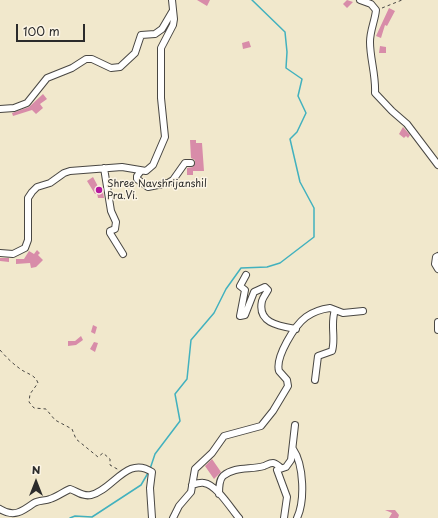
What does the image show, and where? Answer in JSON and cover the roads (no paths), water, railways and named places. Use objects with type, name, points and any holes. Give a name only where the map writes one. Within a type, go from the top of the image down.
[{"type":"street","points":[[0,253],[12,254],[25,248],[30,230],[28,198],[36,187],[54,181],[64,173],[122,167],[141,171],[150,169],[153,165],[166,137],[161,98],[161,48],[173,25],[172,0]]},
{"type":"street","points":[[360,0],[371,4],[376,10],[370,39],[375,93],[407,124],[438,165]]},
{"type":"street","points":[[0,109],[14,108],[27,103],[47,78],[72,68],[89,58],[111,68],[120,67],[135,53],[141,35],[155,34],[162,29],[172,12]]},
{"type":"street","points":[[141,171],[137,176],[137,179],[146,186],[151,186],[170,182],[185,163],[190,163]]},
{"type":"street","points":[[104,168],[111,211],[116,225],[115,229],[110,231],[110,233],[123,254]]},
{"type":"street","points":[[438,256],[436,257],[435,261],[438,269]]},
{"type":"street","points":[[246,275],[240,286],[245,290],[240,316],[245,315],[254,292],[265,287],[268,290],[262,303],[263,317],[266,321],[274,324],[296,329]]},
{"type":"street","points":[[173,518],[179,506],[191,492],[195,469],[212,453],[224,436],[261,426],[273,411],[288,386],[287,380],[279,371],[278,365],[282,352],[296,329],[305,318],[312,313],[330,308],[342,313],[363,311]]},
{"type":"street","points":[[315,380],[318,356],[332,351],[334,345],[332,322],[335,310]]},
{"type":"street","points":[[438,322],[438,330]]},
{"type":"street","points":[[284,518],[286,497],[277,470],[288,464],[293,449],[295,425]]},
{"type":"street","points":[[293,449],[302,470],[302,498],[300,511],[297,518]]},
{"type":"street","points":[[219,494],[219,484],[223,476],[232,471],[243,467],[263,466],[270,463],[275,463],[281,468]]},
{"type":"street","points":[[0,509],[8,516],[13,517],[26,512],[37,502],[49,500],[70,489],[80,494],[91,495],[110,485],[127,469],[135,468],[152,472],[150,488],[152,518]]},
{"type":"street","points":[[192,485],[205,483],[228,502],[239,518]]},
{"type":"waterway","points":[[150,469],[155,454],[180,421],[175,394],[187,379],[191,340],[214,313],[226,289],[241,268],[267,267],[280,263],[314,237],[314,208],[300,182],[290,139],[297,132],[306,113],[298,96],[302,79],[286,68],[287,52],[285,32],[252,0]]},
{"type":"waterway","points":[[70,518],[75,516],[92,517],[141,485],[148,473]]},
{"type":"place","name":"Shree Navshrijanshil Pra.Vi.","points":[[99,190]]}]
